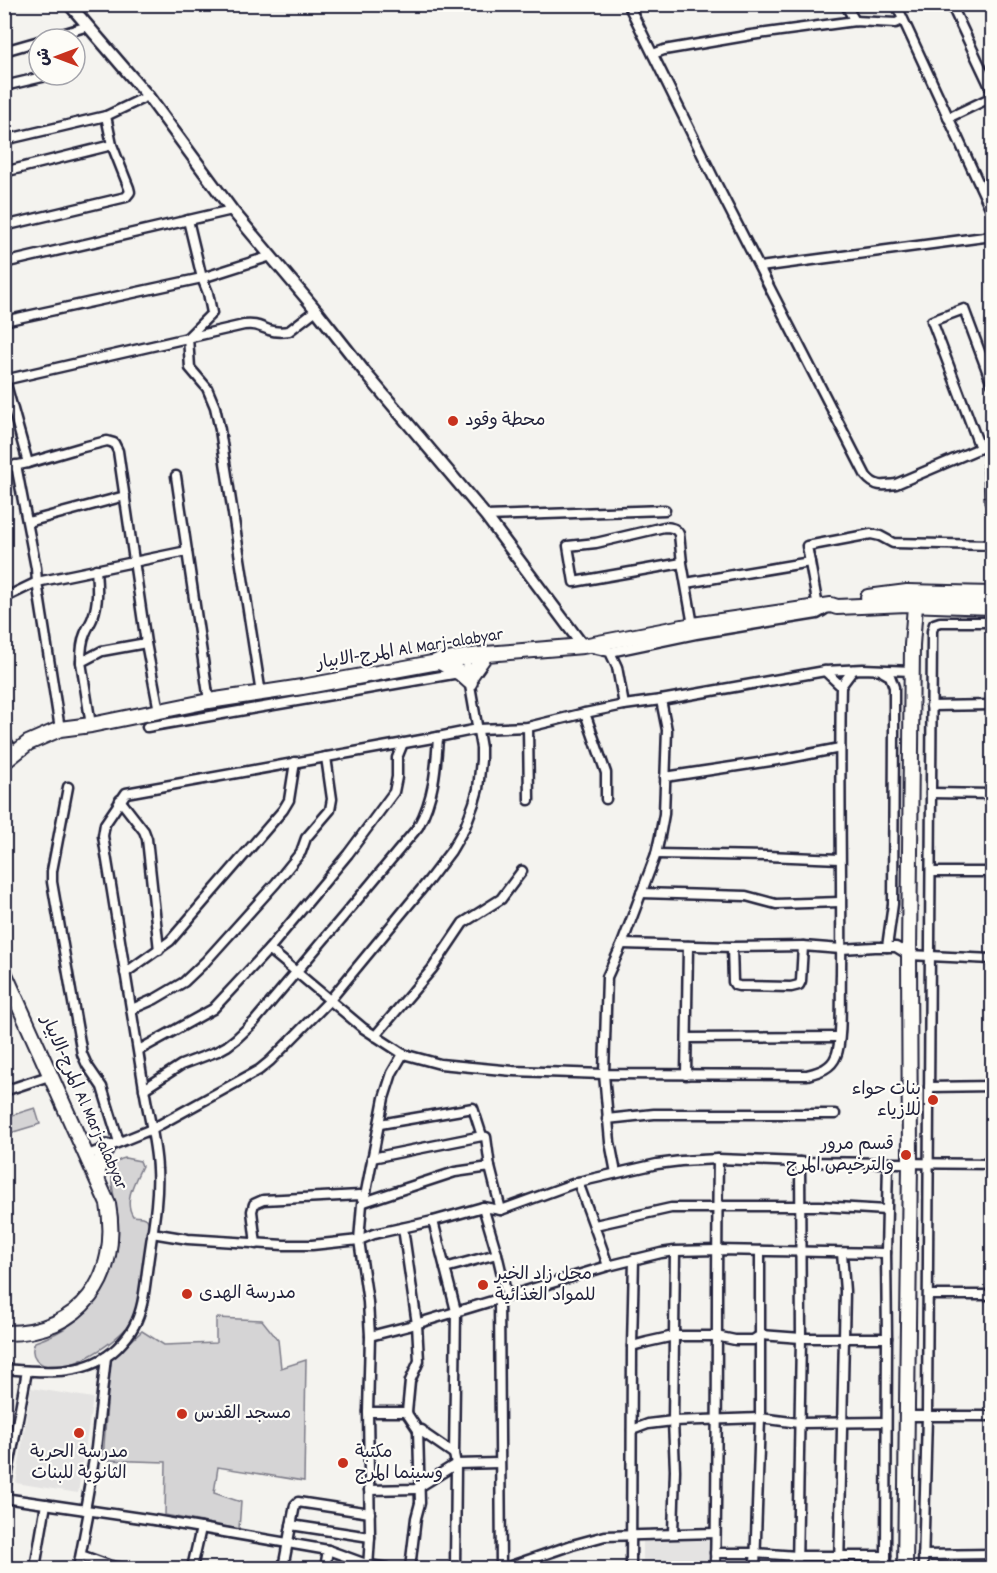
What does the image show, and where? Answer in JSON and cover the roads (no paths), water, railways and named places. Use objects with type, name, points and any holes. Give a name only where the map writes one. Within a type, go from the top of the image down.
[{"type":"main road","name":"المرج-الابيار Al Marj-alabyar","points":[[10,758],[28,743],[60,729],[465,657],[583,646],[693,626],[826,606],[856,598],[911,606],[993,594]]},
{"type":"main road","name":"المرج-الابيار Al Marj-alabyar","points":[[826,606],[932,604],[993,607]]},
{"type":"main road","points":[[905,1569],[910,1162],[911,606]]},
{"type":"main road","points":[[438,662],[466,678],[486,654]]},
{"type":"main road","name":"المرج-الابيار Al Marj-alabyar","points":[[4,972],[98,1179],[108,1204],[111,1230],[110,1249],[104,1272],[91,1294],[76,1310],[53,1325],[31,1332],[4,1334]]},
{"type":"main road","points":[[78,1135],[92,1142],[112,1145],[98,1166],[98,1179]]},
{"type":"street","points":[[69,4],[148,96],[232,210],[486,516],[583,646],[610,652],[696,634],[817,614],[826,606],[810,562],[807,546],[871,534],[893,543],[993,545]]},
{"type":"street","points":[[638,4],[628,5],[866,476],[881,486],[896,484],[987,445]]},
{"type":"street","points":[[845,4],[855,21]]},
{"type":"street","points":[[896,4],[993,212]]},
{"type":"street","points":[[951,4],[993,91]]},
{"type":"street","points":[[653,54],[700,44],[855,21],[896,23],[902,20]]},
{"type":"street","points":[[4,51],[27,44]]},
{"type":"street","points":[[4,86],[27,81]]},
{"type":"street","points":[[4,141],[106,116],[148,96]]},
{"type":"street","points":[[948,117],[993,97]]},
{"type":"street","points":[[4,226],[126,197],[130,192],[112,145],[106,116]]},
{"type":"street","points":[[4,172],[112,145]]},
{"type":"street","points":[[4,263],[232,210]]},
{"type":"street","points":[[188,220],[212,313],[188,337],[190,368],[207,388],[219,422],[261,694]]},
{"type":"street","points":[[760,267],[993,236]]},
{"type":"street","points":[[4,321],[202,278],[270,256]]},
{"type":"street","points":[[993,384],[964,309],[932,321],[987,445],[990,502],[993,504]]},
{"type":"street","points":[[28,463],[5,379],[253,324],[268,330],[289,331],[316,310]]},
{"type":"street","points":[[4,468],[107,441],[116,445],[146,643],[159,711]]},
{"type":"street","points":[[16,465],[36,568],[60,729]]},
{"type":"street","points":[[176,476],[209,701]]},
{"type":"street","points":[[28,522],[125,496]]},
{"type":"street","points":[[486,516],[664,510]]},
{"type":"street","points":[[682,563],[574,582],[568,546],[596,543],[664,527],[677,530],[693,626]]},
{"type":"street","points":[[4,598],[37,582],[187,551]]},
{"type":"street","points":[[686,583],[810,562]]},
{"type":"street","points":[[91,725],[81,662],[84,636],[96,606],[98,592],[96,569]]},
{"type":"street","points":[[923,1569],[929,1295],[932,631],[934,624],[940,622],[993,622]]},
{"type":"street","points":[[81,662],[102,651],[146,643]]},
{"type":"street","points":[[610,652],[617,667],[624,705]]},
{"type":"street","points":[[88,1155],[152,1130],[259,1070],[270,1061],[330,1000],[451,851],[465,827],[474,803],[479,779],[481,748],[466,678],[465,657]]},
{"type":"street","points":[[269,949],[356,1023],[375,1036],[403,1054],[440,1064],[513,1071],[686,1076],[807,1075],[822,1071],[837,1056],[839,1037],[841,686],[853,670]]},
{"type":"street","points":[[880,670],[890,676],[894,687],[893,903],[887,947]]},
{"type":"street","points":[[4,1370],[63,1371],[78,1369],[100,1361],[118,1347],[134,1326],[140,1311],[152,1233],[158,1172],[156,1148],[124,972],[102,831],[126,793],[478,729],[528,727],[624,705],[825,672],[912,671]]},
{"type":"street","points":[[825,672],[841,686]]},
{"type":"street","points":[[147,728],[305,701],[466,678]]},
{"type":"street","points":[[302,687],[305,701]]},
{"type":"street","points":[[616,1173],[604,1074],[607,977],[656,854],[664,814],[667,730],[661,700]]},
{"type":"street","points":[[931,706],[993,705]]},
{"type":"street","points":[[585,713],[606,773],[606,799]]},
{"type":"street","points":[[528,727],[529,800]]},
{"type":"street","points":[[144,1089],[181,1065],[219,1051],[233,1042],[254,1022],[358,900],[418,827],[423,817],[434,784],[438,737]]},
{"type":"street","points":[[4,738],[10,758]]},
{"type":"street","points":[[139,1050],[213,1009],[269,949],[348,854],[394,792],[397,758],[403,743]]},
{"type":"street","points":[[665,777],[840,748]]},
{"type":"street","points":[[132,1009],[184,982],[206,962],[301,852],[306,838],[330,810],[332,799],[326,756]]},
{"type":"street","points":[[124,972],[170,941],[283,810],[289,800],[295,762]]},
{"type":"street","points":[[68,787],[52,871],[52,882],[82,1054],[102,1087],[112,1145]]},
{"type":"street","points":[[931,793],[993,794]]},
{"type":"street","points":[[120,800],[144,831],[147,839],[159,950]]},
{"type":"street","points":[[656,854],[840,859]]},
{"type":"street","points":[[375,1036],[432,969],[463,923],[501,899],[522,871]]},
{"type":"street","points":[[931,872],[993,872]]},
{"type":"street","points":[[641,893],[746,896],[776,904],[840,902]]},
{"type":"street","points":[[622,944],[803,946],[841,949],[896,947],[909,955],[993,959]]},
{"type":"street","points":[[686,1076],[688,946]]},
{"type":"street","points":[[732,947],[735,985],[790,987],[799,985],[801,981],[803,946]]},
{"type":"street","points":[[687,1038],[839,1037]]},
{"type":"street","points":[[369,1567],[369,1302],[359,1240],[362,1204],[384,1098],[392,1073],[403,1054]]},
{"type":"street","points":[[4,1091],[52,1075]]},
{"type":"street","points":[[929,1087],[993,1086]]},
{"type":"street","points":[[380,1124],[473,1108],[482,1136],[486,1137],[490,1167],[501,1210]]},
{"type":"street","points":[[608,1119],[654,1114],[835,1114]]},
{"type":"street","points":[[372,1158],[482,1136]]},
{"type":"street","points":[[152,1233],[188,1239],[256,1244],[312,1245],[359,1240],[374,1234],[483,1207],[501,1210],[578,1182],[657,1164],[718,1159],[993,1164]]},
{"type":"street","points":[[715,1569],[718,1421],[716,1336],[718,1159]]},
{"type":"street","points":[[798,1569],[801,1338],[800,1162]]},
{"type":"street","points":[[885,1569],[888,1162]]},
{"type":"street","points":[[364,1202],[455,1172],[490,1167]]},
{"type":"street","points":[[578,1182],[609,1266]]},
{"type":"street","points":[[256,1244],[252,1211],[254,1204],[263,1200],[360,1195],[364,1202]]},
{"type":"street","points":[[595,1225],[671,1208],[717,1208],[722,1206],[886,1210]]},
{"type":"street","points":[[483,1207],[497,1254],[503,1297],[499,1463],[503,1569],[605,1536],[715,1533]]},
{"type":"street","points":[[433,1221],[456,1311],[455,1569]]},
{"type":"street","points":[[403,1228],[417,1324],[419,1361],[410,1382],[407,1412],[418,1430],[420,1488],[420,1505],[416,1518],[410,1569]]},
{"type":"street","points":[[370,1336],[634,1259],[675,1251],[886,1253]]},
{"type":"street","points":[[673,1533],[675,1251]]},
{"type":"street","points":[[754,1569],[760,1418],[760,1251]]},
{"type":"street","points":[[839,1569],[845,1291],[842,1253]]},
{"type":"street","points":[[445,1268],[497,1254]]},
{"type":"street","points":[[631,1569],[634,1259]]},
{"type":"street","points":[[929,1295],[993,1295]]},
{"type":"street","points":[[632,1346],[674,1336],[716,1336],[735,1340],[753,1340],[761,1335],[801,1338],[887,1338]]},
{"type":"street","points":[[78,1569],[96,1448],[106,1357]]},
{"type":"street","points":[[27,1371],[4,1496],[328,1550],[369,1567],[387,1569]]},
{"type":"street","points":[[369,1412],[407,1412]]},
{"type":"street","points":[[907,1416],[993,1416]]},
{"type":"street","points":[[632,1430],[648,1424],[673,1421],[760,1418],[799,1423],[886,1422]]},
{"type":"street","points":[[418,1430],[422,1430],[454,1454]]},
{"type":"street","points":[[369,1490],[416,1489],[456,1464],[499,1463]]},
{"type":"street","points":[[283,1569],[295,1505],[298,1502],[370,1513]]},
{"type":"street","points":[[35,1569],[46,1504]]},
{"type":"street","points":[[291,1525],[370,1537]]},
{"type":"street","points":[[192,1569],[201,1528]]},
{"type":"street","points":[[325,1569],[328,1550]]},
{"type":"street","points":[[715,1553],[886,1556]]},
{"type":"street","points":[[922,1555],[993,1554]]},
{"type":"street","points":[[81,1555],[124,1569]]},
{"type":"place","name":"محطة وقود","points":[[453,421]]},
{"type":"place","name":"بنات حواء للازياء","points":[[933,1100]]},
{"type":"place","name":"قسم مرور والترخيص المرج","points":[[906,1155]]},
{"type":"place","name":"محل زاد الخير للمواد الغذائية","points":[[483,1285]]},
{"type":"place","name":"مدرسة الهدى","points":[[187,1294]]},
{"type":"place","name":"مسجد القدس","points":[[182,1414]]},
{"type":"place","name":"مدرسة الحرية الثانوية للبنات","points":[[79,1433]]},
{"type":"place","name":"مكتبة وسينما المرج","points":[[343,1463]]}]
